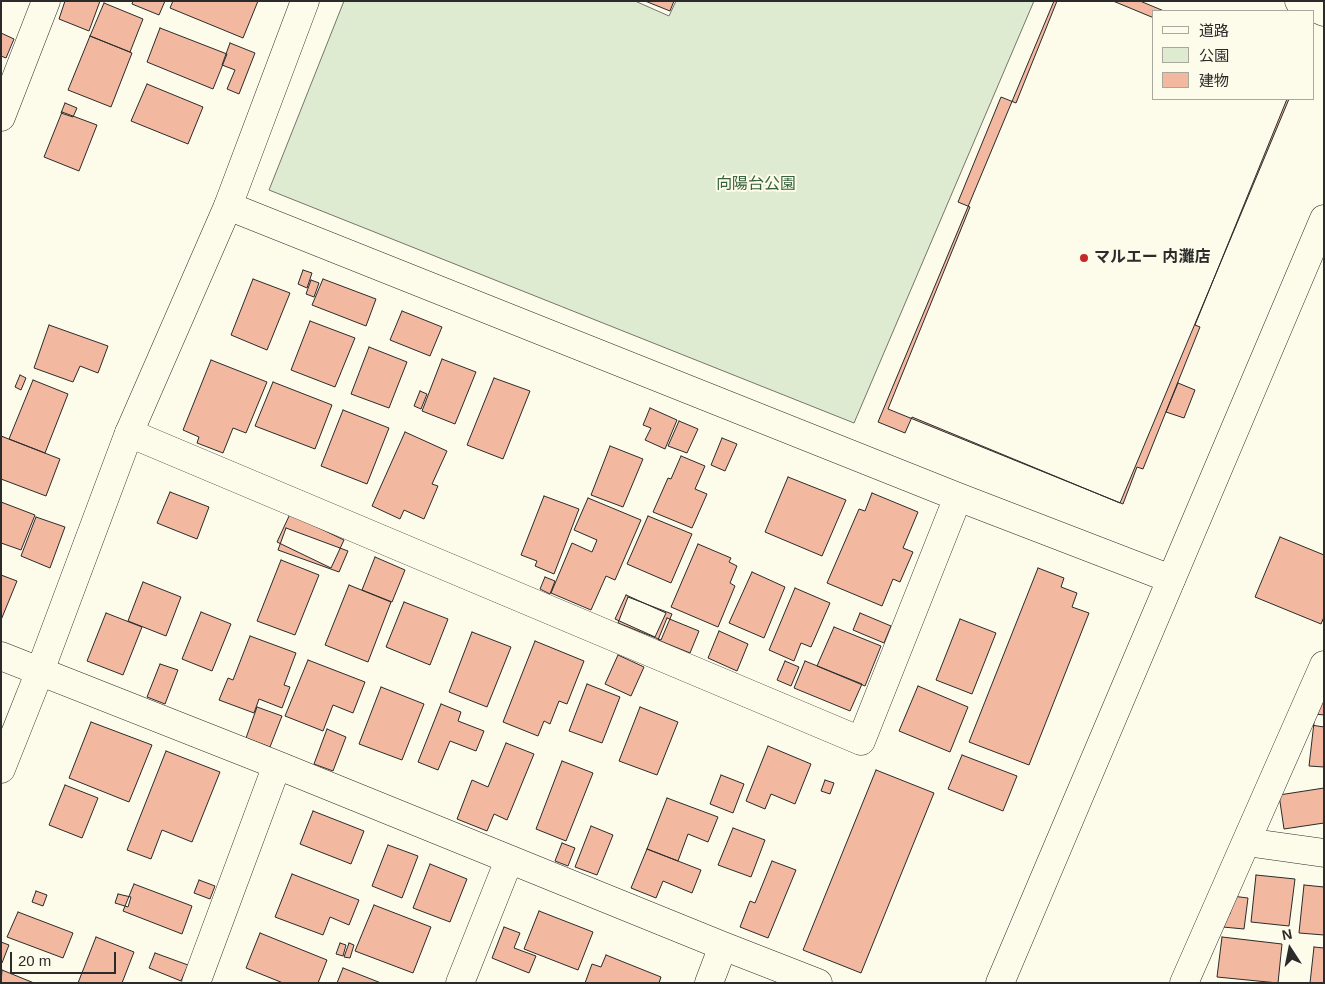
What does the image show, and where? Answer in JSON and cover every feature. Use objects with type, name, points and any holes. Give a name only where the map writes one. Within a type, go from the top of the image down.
[{"type":"street","points":[[1,117],[46,1]]},
{"type":"street","points":[[1,769],[40,671],[129,433],[228,206],[305,1]]},
{"type":"street","points":[[1299,1],[1324,12]]},
{"type":"street","points":[[228,206],[958,497],[1171,579]]},
{"type":"street","points":[[1000,983],[1324,219]]},
{"type":"street","points":[[129,433],[861,741],[958,497]]},
{"type":"street","points":[[1,656],[818,983]]},
{"type":"street","points":[[1184,983],[1246,842],[1320,682]]},
{"type":"street","points":[[196,983],[277,765]]},
{"type":"street","points":[[1246,842],[1324,853]]},
{"type":"street","points":[[460,983],[509,860]]},
{"type":"street","points":[[709,983],[723,946]]},
{"type":"green space","name":"向陽台公園","points":[[344,1],[635,1],[669,16],[676,1],[1034,1],[854,423],[269,190]]},
{"type":"building","points":[[65,1],[100,1],[89,31],[59,19]]},
{"type":"building","points":[[133,1],[165,1],[159,15],[132,4]]},
{"type":"building","points":[[173,1],[258,1],[243,38],[170,8]]},
{"type":"building","points":[[645,1],[674,1],[670,11]]},
{"type":"building","name":"マルエー 内灘店","points":[[1054,1],[1140,1],[1162,10],[1152,10],[1152,100],[1289,100],[1120,503],[912,417],[905,433],[878,422]]},
{"type":"building","name":"マルエー 内灘店","points":[[1057,1],[1113,1],[1152,17],[1152,100],[1287,100],[1195,325],[1200,327],[1143,469],[1137,467],[1123,504],[888,409],[970,207],[958,202],[1001,97],[1016,103]]},
{"type":"building","points":[[104,3],[143,19],[130,52],[90,36]]},
{"type":"building","points":[[160,28],[227,54],[213,89],[147,62]]},
{"type":"building","points":[[1,33],[14,39],[6,58],[1,56]]},
{"type":"building","points":[[90,36],[132,53],[111,107],[68,90]]},
{"type":"building","points":[[230,43],[255,53],[239,94],[227,89],[235,70],[222,65]]},
{"type":"building","points":[[147,84],[203,107],[188,144],[131,121]]},
{"type":"building","points":[[65,103],[77,108],[73,117],[61,113]]},
{"type":"building","points":[[62,112],[97,125],[79,171],[44,157]]},
{"type":"building","points":[[303,270],[312,273],[307,288],[298,284]]},
{"type":"building","points":[[253,279],[290,293],[267,350],[231,335]]},
{"type":"building","points":[[323,279],[376,299],[366,326],[312,305]]},
{"type":"building","points":[[311,280],[319,283],[314,297],[306,294]]},
{"type":"building","points":[[402,311],[442,327],[430,356],[390,340]]},
{"type":"building","points":[[310,321],[355,338],[335,387],[291,370]]},
{"type":"building","points":[[49,325],[108,346],[98,373],[80,366],[73,382],[34,368]]},
{"type":"building","points":[[369,347],[407,362],[389,408],[351,394]]},
{"type":"building","points":[[442,359],[476,372],[455,424],[422,411]]},
{"type":"building","points":[[211,360],[267,382],[246,433],[233,428],[223,453],[197,443],[199,437],[183,430]]},
{"type":"building","points":[[20,375],[26,378],[21,390],[15,387]]},
{"type":"building","points":[[494,378],[530,391],[503,459],[467,445]]},
{"type":"building","points":[[33,380],[68,394],[45,453],[9,439]]},
{"type":"building","points":[[273,382],[332,405],[315,449],[255,426]]},
{"type":"building","points":[[1178,383],[1195,390],[1184,418],[1166,412]]},
{"type":"building","points":[[420,391],[427,394],[421,409],[414,406]]},
{"type":"building","points":[[650,408],[677,420],[665,449],[645,440],[651,428],[643,425]]},
{"type":"building","points":[[343,410],[389,428],[367,484],[321,466]]},
{"type":"building","points":[[679,421],[698,429],[687,453],[668,446]]},
{"type":"building","points":[[405,432],[447,451],[432,484],[438,486],[424,519],[404,510],[400,519],[372,506]]},
{"type":"building","points":[[1,436],[60,459],[46,496],[1,479]]},
{"type":"building","points":[[722,438],[737,444],[725,471],[711,465]]},
{"type":"building","points":[[610,446],[643,459],[623,507],[591,495]]},
{"type":"building","points":[[681,456],[705,466],[695,489],[707,494],[692,528],[653,512],[668,478],[671,479]]},
{"type":"building","points":[[788,477],[846,500],[822,556],[765,532]]},
{"type":"building","points":[[170,492],[209,507],[197,539],[157,523]]},
{"type":"building","points":[[872,493],[918,512],[903,548],[913,552],[900,582],[893,579],[882,606],[827,583],[859,509],[865,511]]},
{"type":"building","points":[[544,496],[579,509],[554,574],[535,566],[537,561],[521,555]]},
{"type":"building","points":[[588,498],[641,520],[615,580],[606,576],[591,610],[551,593],[572,543],[592,552],[597,540],[574,530]]},
{"type":"building","points":[[1,502],[35,515],[21,550],[1,543]]},
{"type":"building","points":[[290,514],[344,540],[331,568],[277,542]]},
{"type":"building","points":[[648,516],[692,534],[671,583],[627,564]]},
{"type":"building","points":[[36,517],[65,527],[50,568],[21,556]]},
{"type":"building","points":[[286,528],[348,551],[339,572],[278,550]]},
{"type":"building","points":[[1280,537],[1324,555],[1324,617],[1321,624],[1255,597]]},
{"type":"building","points":[[698,544],[731,558],[729,562],[737,566],[730,583],[735,586],[718,627],[671,607]]},
{"type":"building","points":[[375,557],[405,570],[392,602],[362,590]]},
{"type":"building","points":[[281,560],[319,575],[295,635],[257,621]]},
{"type":"building","points":[[1038,568],[1064,578],[1061,587],[1077,593],[1072,607],[1089,613],[1029,765],[969,742]]},
{"type":"building","points":[[752,572],[785,587],[764,638],[729,623]]},
{"type":"building","points":[[1,575],[17,581],[1,620]]},
{"type":"building","points":[[545,577],[555,581],[550,594],[540,589]]},
{"type":"building","points":[[143,582],[181,597],[166,636],[128,621]]},
{"type":"building","points":[[349,585],[391,602],[368,662],[325,645]]},
{"type":"building","points":[[795,588],[830,603],[811,647],[801,643],[794,661],[769,650]]},
{"type":"building","points":[[626,595],[666,613],[655,637],[615,619]]},
{"type":"building","points":[[628,597],[672,614],[661,640],[618,623]]},
{"type":"building","points":[[404,602],[448,619],[430,665],[386,647]]},
{"type":"building","points":[[201,612],[231,624],[212,671],[182,659]]},
{"type":"building","points":[[106,613],[142,627],[123,675],[87,661]]},
{"type":"building","points":[[860,613],[891,626],[884,643],[853,630]]},
{"type":"building","points":[[667,618],[699,631],[690,653],[658,640]]},
{"type":"building","points":[[960,619],[996,633],[972,694],[936,680]]},
{"type":"building","points":[[834,627],[881,646],[865,686],[817,666]]},
{"type":"building","points":[[719,631],[748,644],[737,671],[708,658]]},
{"type":"building","points":[[472,632],[511,647],[487,707],[449,692]]},
{"type":"building","points":[[250,636],[296,653],[284,685],[290,687],[282,708],[259,699],[254,713],[219,700],[228,678],[233,680]]},
{"type":"building","points":[[535,641],[584,661],[567,704],[559,701],[550,724],[544,721],[538,736],[503,722]]},
{"type":"building","points":[[618,655],[644,667],[631,696],[605,684]]},
{"type":"building","points":[[308,660],[365,682],[353,713],[333,705],[323,731],[285,716]]},
{"type":"building","points":[[785,661],[799,667],[791,686],[777,680]]},
{"type":"building","points":[[805,661],[862,684],[850,711],[794,688]]},
{"type":"building","points":[[160,664],[178,670],[165,704],[147,697]]},
{"type":"building","points":[[587,684],[620,697],[602,743],[569,731]]},
{"type":"building","points":[[918,686],[968,707],[950,752],[899,731]]},
{"type":"building","points":[[381,687],[424,704],[402,760],[359,744]]},
{"type":"building","points":[[1324,698],[1324,727],[1311,725]]},
{"type":"building","points":[[441,704],[461,712],[458,721],[484,731],[476,751],[450,741],[438,770],[418,762]]},
{"type":"building","points":[[257,707],[282,716],[270,747],[246,738]]},
{"type":"building","points":[[640,707],[678,722],[657,775],[619,761]]},
{"type":"building","points":[[1315,714],[1324,715],[1324,767],[1309,766]]},
{"type":"building","points":[[91,722],[152,745],[129,802],[69,778]]},
{"type":"building","points":[[327,729],[346,737],[333,771],[314,764]]},
{"type":"building","points":[[506,743],[534,754],[507,820],[494,814],[487,831],[457,819],[472,780],[488,787]]},
{"type":"building","points":[[768,746],[811,764],[795,804],[771,794],[765,809],[746,801]]},
{"type":"building","points":[[166,751],[220,772],[192,842],[162,830],[151,859],[127,850]]},
{"type":"building","points":[[962,755],[1017,776],[1003,811],[948,789]]},
{"type":"building","points":[[562,761],[593,773],[566,841],[536,829]]},
{"type":"building","points":[[876,770],[934,793],[861,973],[803,950]]},
{"type":"building","points":[[721,775],[744,784],[733,813],[710,804]]},
{"type":"building","points":[[825,780],[834,783],[830,794],[821,791]]},
{"type":"building","points":[[65,785],[98,798],[82,838],[49,825]]},
{"type":"building","points":[[1324,788],[1324,823],[1284,829],[1279,795]]},
{"type":"building","points":[[667,798],[718,817],[708,842],[688,834],[678,861],[647,849]]},
{"type":"building","points":[[313,811],[364,831],[351,864],[300,844]]},
{"type":"building","points":[[591,826],[613,835],[597,875],[575,867]]},
{"type":"building","points":[[733,828],[765,840],[751,877],[718,865]]},
{"type":"building","points":[[562,843],[575,848],[568,866],[555,861]]},
{"type":"building","points":[[388,845],[418,856],[402,898],[372,886]]},
{"type":"building","points":[[647,849],[701,870],[692,893],[663,881],[656,898],[631,888]]},
{"type":"building","points":[[772,861],[796,870],[768,938],[740,927],[750,901],[755,903]]},
{"type":"building","points":[[430,864],[467,879],[450,922],[413,908]]},
{"type":"building","points":[[292,874],[359,900],[349,925],[330,917],[323,935],[275,917]]},
{"type":"building","points":[[1256,875],[1295,879],[1289,926],[1251,922]]},
{"type":"building","points":[[199,880],[215,886],[210,899],[194,893]]},
{"type":"building","points":[[134,884],[192,906],[182,934],[123,911]]},
{"type":"building","points":[[1304,885],[1324,887],[1324,935],[1299,933]]},
{"type":"building","points":[[36,891],[47,895],[43,906],[32,902]]},
{"type":"building","points":[[118,894],[131,897],[128,907],[115,903]]},
{"type":"building","points":[[1232,896],[1248,898],[1244,929],[1223,927],[1225,913],[1230,914]]},
{"type":"building","points":[[374,905],[431,927],[413,973],[355,951]]},
{"type":"building","points":[[539,911],[593,932],[578,970],[524,949]]},
{"type":"building","points":[[18,912],[73,933],[63,958],[7,937]]},
{"type":"building","points":[[504,927],[520,933],[514,948],[536,956],[529,973],[492,958]]},
{"type":"building","points":[[260,933],[327,960],[318,983],[283,983],[246,968]]},
{"type":"building","points":[[96,937],[134,952],[122,983],[78,983]]},
{"type":"building","points":[[1222,937],[1282,944],[1278,983],[1217,977]]},
{"type":"building","points":[[1,942],[9,945],[2,963],[1,963]]},
{"type":"building","points":[[340,943],[346,945],[343,956],[336,954]]},
{"type":"building","points":[[349,943],[354,945],[350,958],[344,957]]},
{"type":"building","points":[[1314,947],[1324,948],[1324,983],[1310,983]]},
{"type":"building","points":[[155,953],[188,965],[181,981],[149,968]]},
{"type":"building","points":[[606,955],[661,977],[659,983],[585,983],[592,964],[601,967]]},
{"type":"building","points":[[343,968],[381,983],[337,983]]},
{"type":"building","points":[[2,970],[34,983],[1,983]]},
{"type":"place","name":"マルエー 内灘店","points":[[1084,258]]}]
